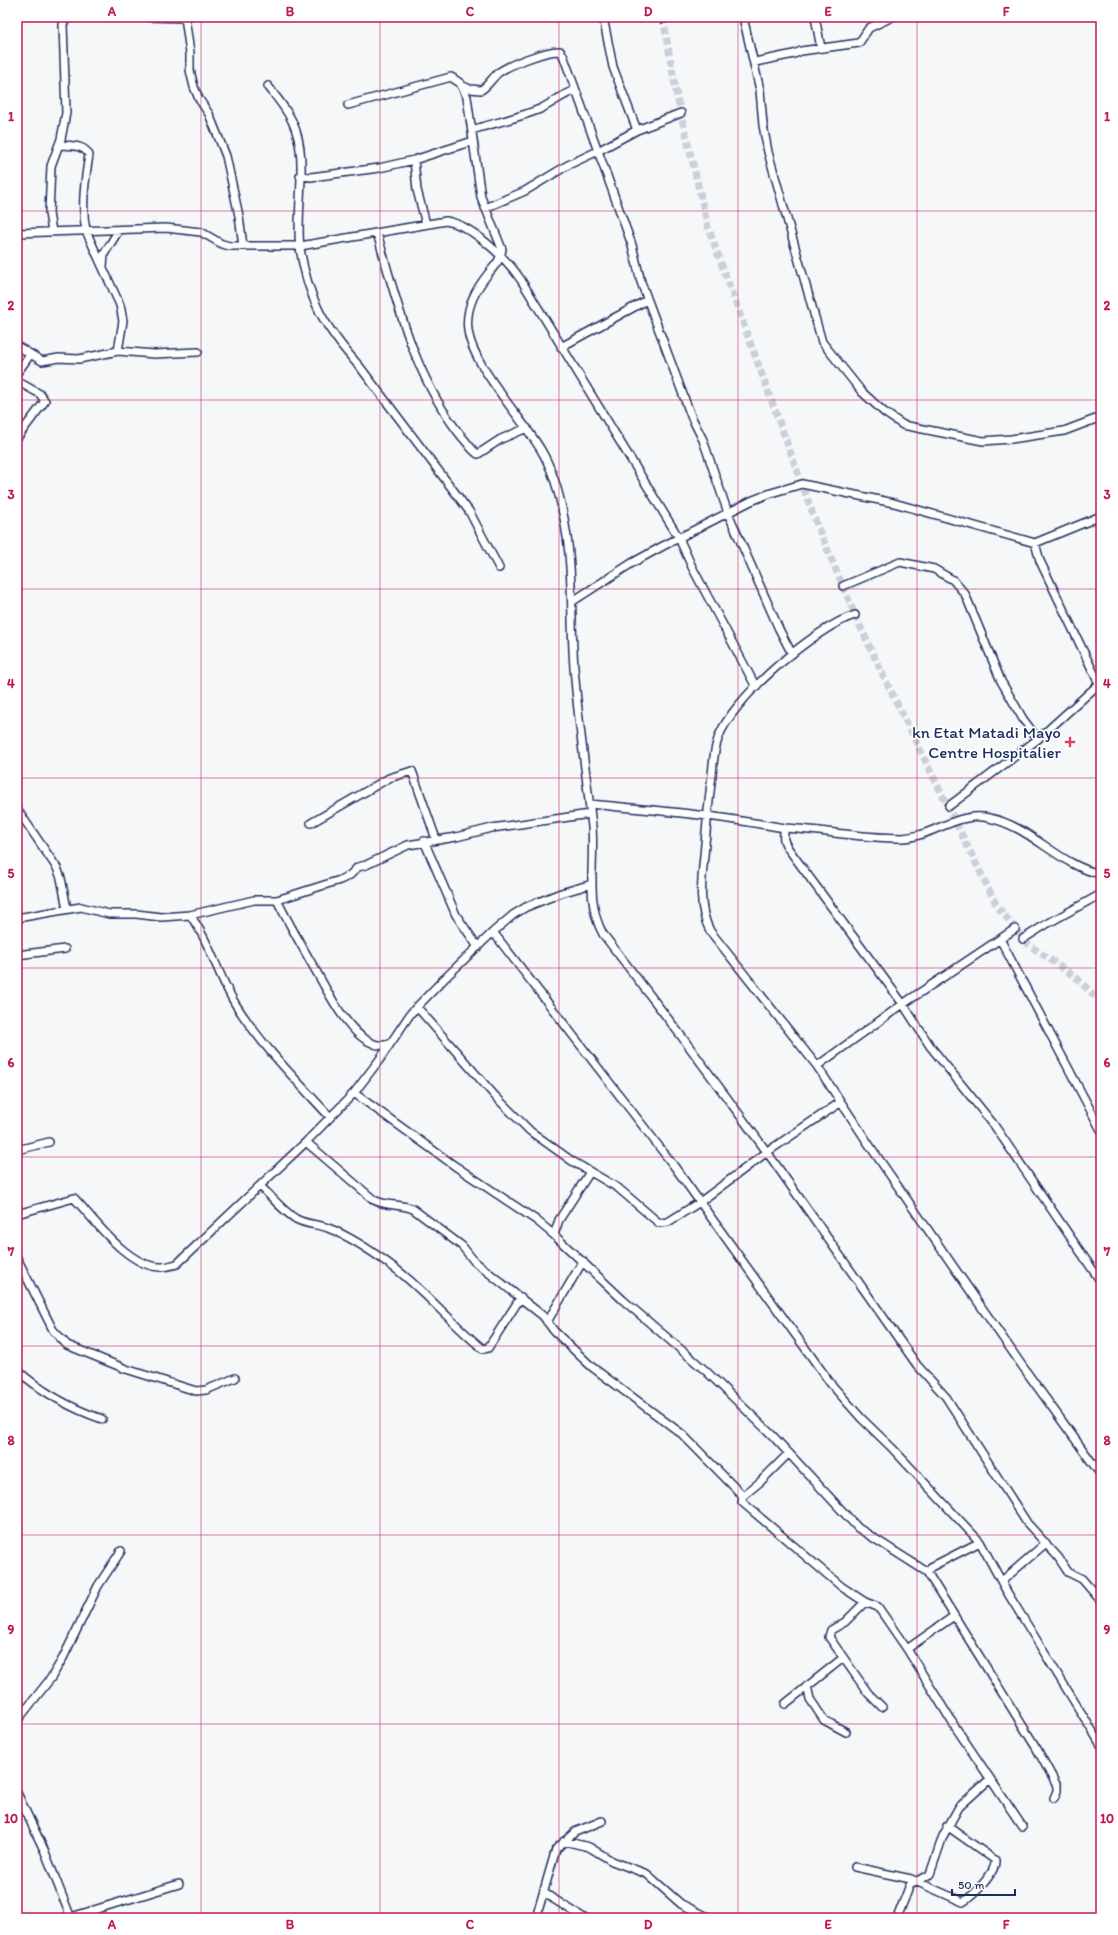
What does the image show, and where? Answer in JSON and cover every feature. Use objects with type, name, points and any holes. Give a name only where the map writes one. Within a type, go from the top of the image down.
[{"type":"street","points":[[52,232],[49,213],[52,166],[59,145],[66,113],[63,24],[68,17]]},
{"type":"street","points":[[148,17],[185,18],[190,53],[190,70],[194,87],[199,99],[209,114],[226,156],[239,216],[243,246]]},
{"type":"street","points":[[603,17],[613,67],[637,130]]},
{"type":"street","points":[[663,19],[671,17]]},
{"type":"street","points":[[744,17],[755,62],[768,152],[822,342],[862,392],[884,412],[903,424],[983,441],[1011,439],[1064,431],[1101,417]]},
{"type":"street","points":[[815,17],[821,48]]},
{"type":"street","points":[[755,62],[821,48],[859,43],[869,28],[892,17]]},
{"type":"street","points":[[348,105],[448,78],[457,80],[470,90],[481,90],[508,66],[557,51],[562,52],[632,245],[647,300],[691,416],[709,454],[728,513],[779,629],[792,654]]},
{"type":"street","points":[[268,86],[293,122],[298,140],[300,176],[300,246],[306,278],[313,300],[324,322],[469,511],[499,568]]},
{"type":"street","points":[[463,86],[467,97],[481,197],[500,239],[502,249],[501,258],[472,298],[468,314],[468,333],[470,341],[480,362],[527,428],[542,452],[552,473],[560,502],[570,561],[575,679],[590,804],[592,884],[595,916],[604,934],[767,1152],[905,1348],[946,1397],[1027,1522],[1046,1543],[1068,1572],[1082,1579],[1094,1590],[1101,1601]]},
{"type":"street","points":[[472,130],[539,109],[563,94],[575,90]]},
{"type":"street","points":[[485,208],[525,191],[568,165],[637,130],[681,113]]},
{"type":"street","points":[[300,176],[311,177],[379,168],[414,160],[473,141]]},
{"type":"street","points":[[59,145],[81,147],[87,150],[89,155],[83,206],[86,231],[102,268],[113,288],[122,313],[123,321],[118,351]]},
{"type":"street","points":[[414,160],[417,190],[426,224]]},
{"type":"street","points":[[17,233],[166,228],[190,230],[209,235],[222,244],[243,246],[300,246],[446,221],[463,226],[501,258],[518,275],[679,538],[692,567],[756,687]]},
{"type":"street","points":[[102,268],[104,254],[119,230]]},
{"type":"street","points":[[377,233],[411,343],[435,395],[457,430],[478,454],[501,439],[527,428]]},
{"type":"street","points":[[561,347],[647,300]]},
{"type":"street","points":[[17,346],[30,356],[42,361],[54,358],[78,359],[118,351],[154,354],[198,352]]},
{"type":"street","points":[[17,373],[30,356]]},
{"type":"street","points":[[17,381],[40,394],[45,401],[17,438]]},
{"type":"street","points":[[572,601],[632,563],[728,513],[771,493],[802,484],[894,503],[1035,543],[1101,516]]},
{"type":"street","points":[[949,806],[1038,739],[1100,687],[1040,561],[1035,543]]},
{"type":"street","points":[[844,586],[900,562],[934,569],[952,580],[965,594],[1001,681],[1023,719],[1038,739]]},
{"type":"street","points":[[855,616],[833,625],[816,635],[792,654],[734,709],[724,723],[718,739],[707,816],[701,904],[706,923],[710,931],[745,977],[817,1066],[1023,1367],[1101,1474]]},
{"type":"street","points":[[311,823],[389,778],[412,771],[436,839]]},
{"type":"street","points":[[590,804],[707,816],[785,828],[861,836],[903,838],[927,833],[975,816],[988,817],[1022,831],[1066,859],[1085,869],[1101,874]]},
{"type":"street","points":[[17,809],[57,868],[62,878],[67,909]]},
{"type":"street","points":[[17,918],[81,907],[109,914],[136,914],[161,917],[190,915],[254,900],[277,900],[340,880],[350,875],[358,867],[408,845],[436,839],[456,837],[492,828],[590,814]]},
{"type":"street","points":[[785,828],[783,836],[787,847],[902,1004],[930,1046],[994,1125],[1101,1282]]},
{"type":"street","points":[[424,841],[456,915],[478,947]]},
{"type":"street","points":[[17,1214],[74,1198],[99,1227],[130,1254],[150,1265],[161,1267],[177,1264],[306,1142],[354,1093],[417,1007],[493,932],[513,915],[526,907],[560,893],[592,884]]},
{"type":"street","points":[[1023,939],[1101,894]]},
{"type":"street","points":[[277,900],[328,993],[341,1013],[356,1031],[369,1042],[382,1046],[390,1044]]},
{"type":"street","points":[[190,915],[200,928],[235,1003],[249,1025],[287,1070],[330,1117]]},
{"type":"street","points":[[817,1066],[902,1004],[1015,929]]},
{"type":"street","points":[[493,932],[646,1129],[836,1390],[980,1542],[1101,1745]]},
{"type":"street","points":[[1000,939],[1101,1130]]},
{"type":"street","points":[[17,955],[65,949]]},
{"type":"street","points":[[417,1007],[494,1096],[519,1121],[546,1143],[590,1172],[618,1188],[659,1223],[668,1222],[700,1202],[767,1152],[841,1102]]},
{"type":"street","points":[[354,1093],[455,1166],[536,1220],[554,1235],[623,1300],[706,1371],[789,1453],[858,1528],[927,1572],[1037,1749],[1053,1778],[1057,1791],[1054,1798]]},
{"type":"street","points":[[17,1150],[49,1142]]},
{"type":"street","points":[[306,1142],[374,1200],[387,1205],[405,1205],[420,1214],[462,1246],[474,1261],[543,1316],[547,1322],[592,1367],[682,1434],[743,1496]]},
{"type":"street","points":[[554,1235],[559,1220],[590,1172]]},
{"type":"street","points":[[260,1186],[287,1212],[297,1219],[307,1224],[327,1227],[339,1233],[396,1269],[483,1349],[488,1348],[521,1297]]},
{"type":"street","points":[[17,1258],[53,1330],[67,1345],[126,1369],[196,1391],[206,1390],[234,1378]]},
{"type":"street","points":[[547,1322],[583,1261]]},
{"type":"street","points":[[17,1370],[36,1387],[81,1411],[102,1419]]},
{"type":"street","points":[[789,1453],[760,1482],[743,1496],[742,1502],[842,1587],[865,1602],[878,1607],[907,1648],[952,1722],[1022,1826]]},
{"type":"street","points":[[927,1572],[931,1567],[980,1542]]},
{"type":"street","points":[[1002,1580],[1046,1543]]},
{"type":"street","points":[[17,1721],[51,1678],[63,1658],[98,1586],[121,1551]]},
{"type":"street","points":[[865,1602],[844,1622],[831,1630],[829,1636],[868,1693],[882,1708]]},
{"type":"street","points":[[907,1648],[954,1616]]},
{"type":"street","points":[[785,1704],[843,1658]]},
{"type":"street","points":[[807,1686],[810,1699],[824,1720],[832,1726],[846,1732]]},
{"type":"street","points":[[897,1918],[909,1887],[916,1881],[930,1874],[947,1826],[959,1807],[990,1779]]},
{"type":"street","points":[[17,1793],[45,1852],[71,1918],[179,1884]]},
{"type":"street","points":[[536,1918],[554,1853],[564,1841],[575,1832],[602,1821]]},
{"type":"street","points":[[855,1867],[916,1881],[963,1902],[980,1887],[995,1867],[996,1863],[994,1858],[947,1826]]},
{"type":"street","points":[[564,1841],[589,1847],[612,1861],[647,1874],[681,1904],[710,1918]]},
{"type":"street","points":[[544,1893],[584,1918]]},
{"type":"tunnel","points":[[663,17],[677,97],[708,227],[817,525],[855,615],[997,906],[1029,945],[1078,979],[1101,1003]]},
{"type":"place","name":"kn Etat Matadi Mayo Centre Hospitalier","points":[[1070,742]]}]
